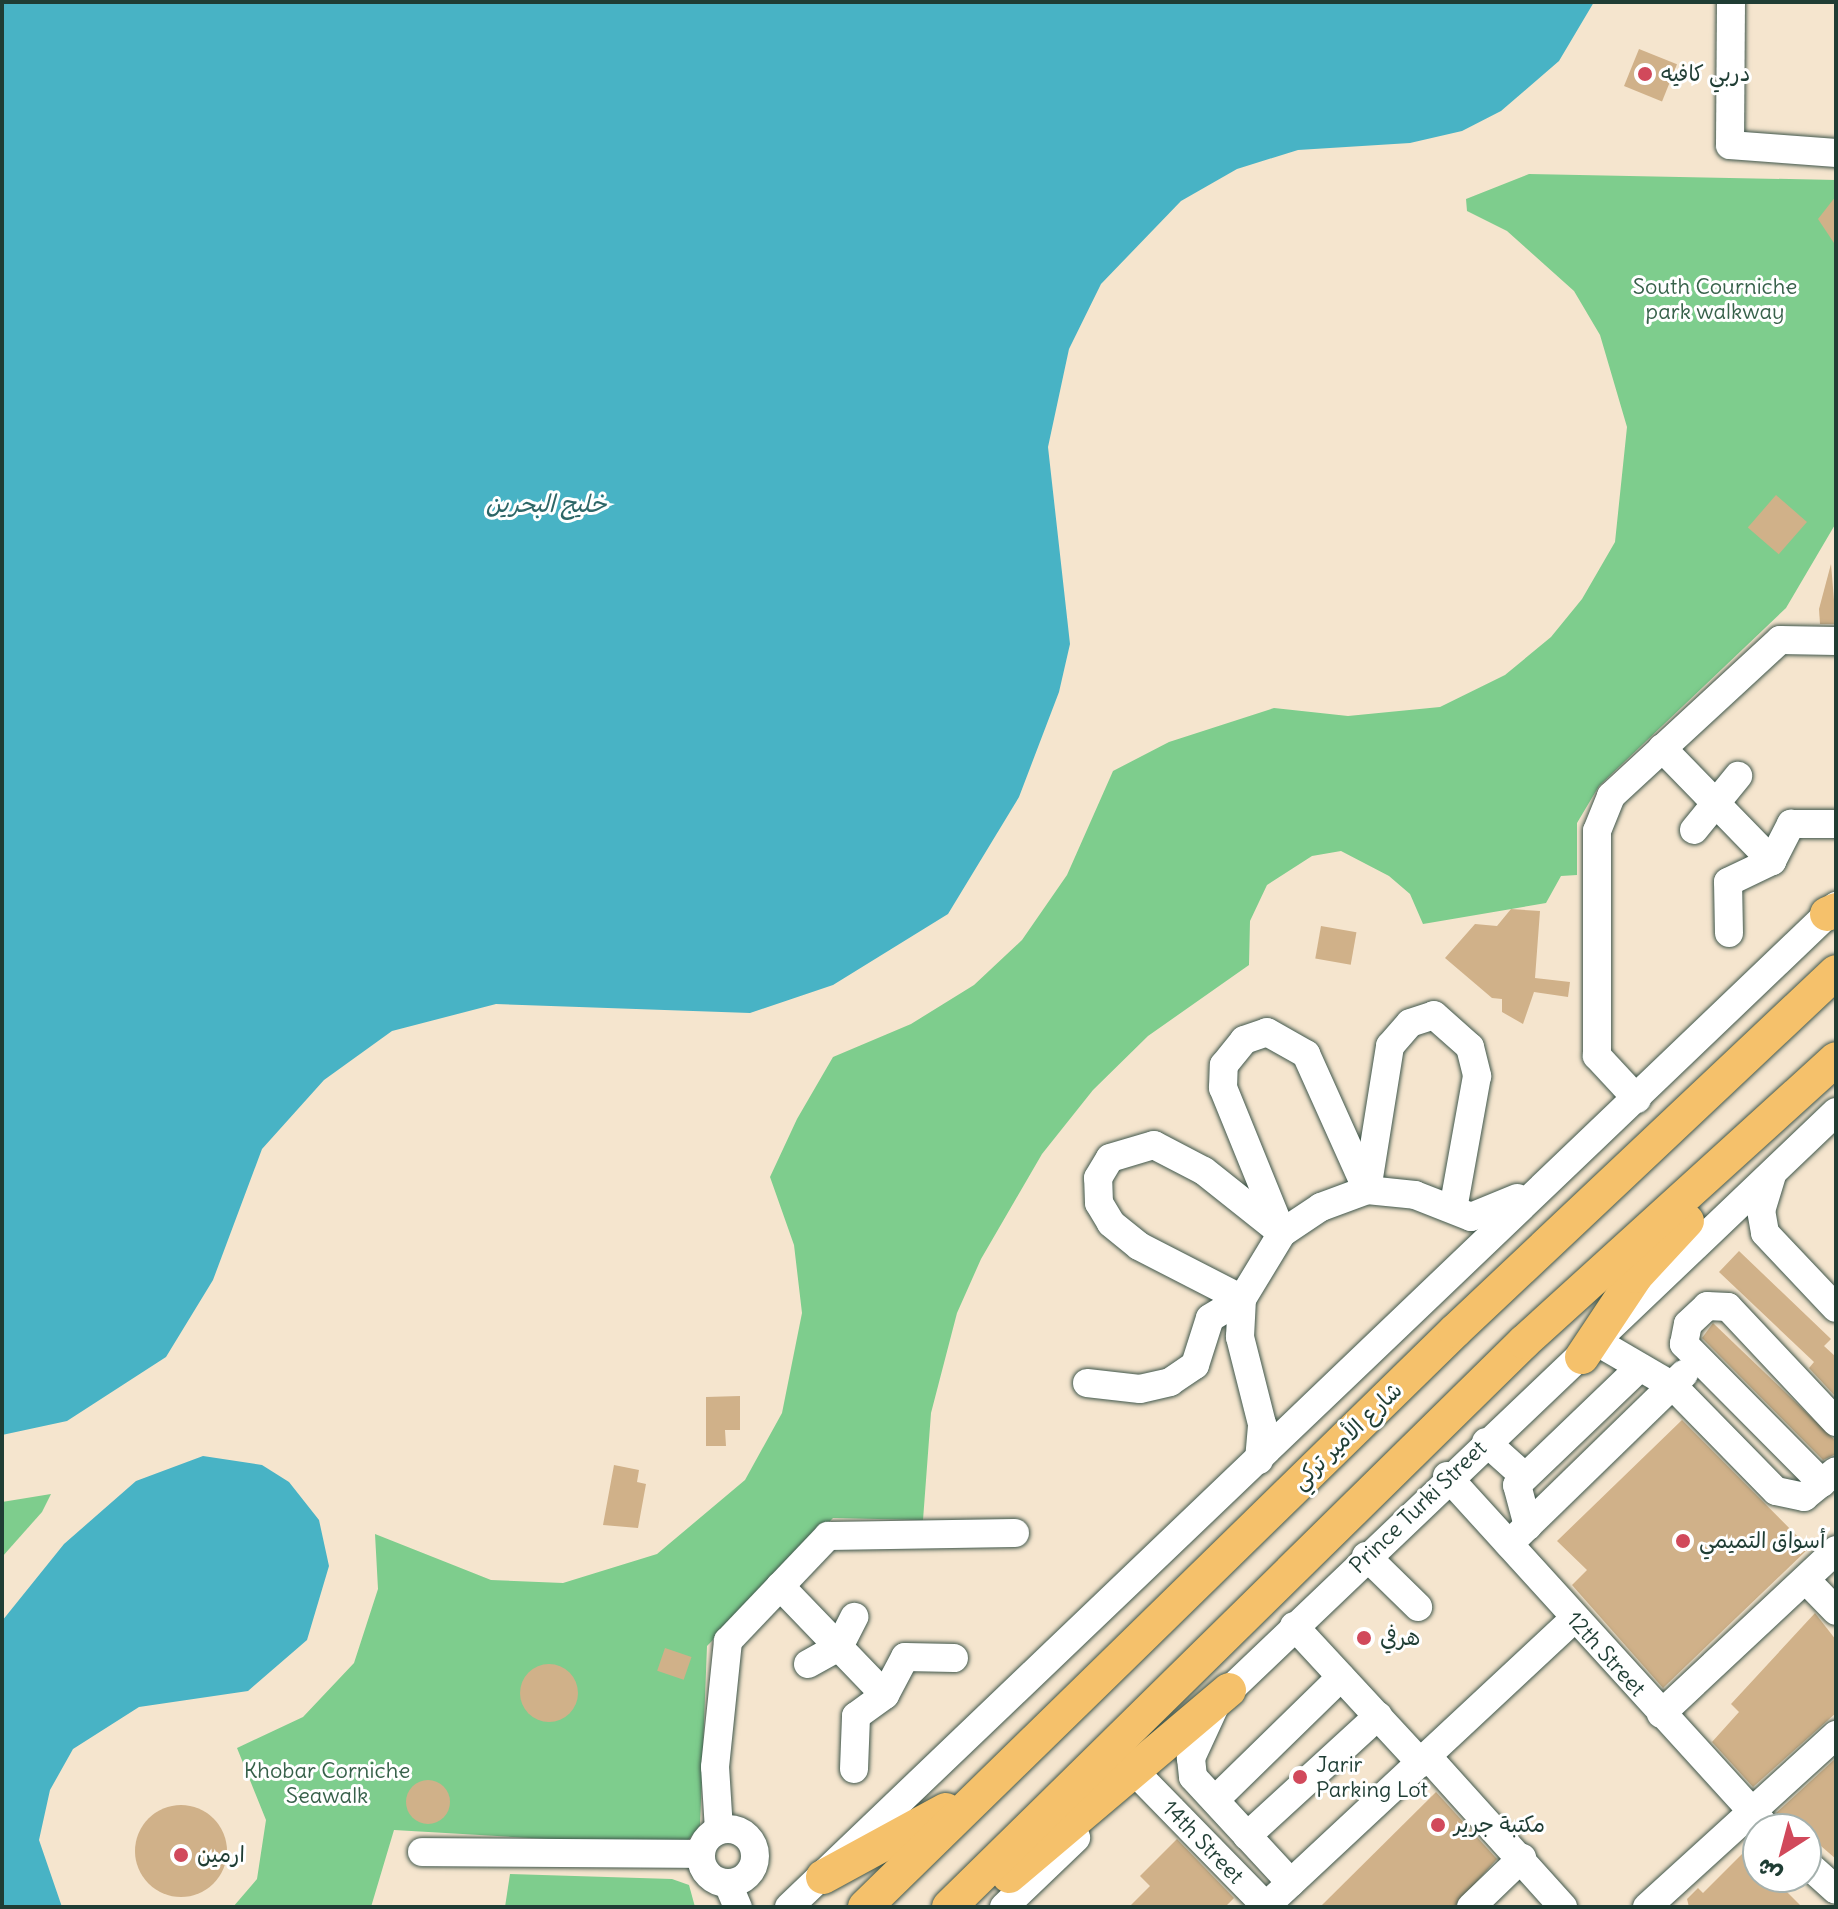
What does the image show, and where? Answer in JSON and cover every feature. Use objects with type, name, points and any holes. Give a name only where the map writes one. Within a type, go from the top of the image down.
[{"type":"main road","name":"شارع الأمير تركي","points":[[865,1907],[981,1791],[1836,972]]},
{"type":"main road","points":[[1590,1350],[1636,1276],[1836,1060]]},
{"type":"main road","points":[[949,1907],[1524,1342],[1836,1060]]},
{"type":"main road","points":[[972,1907],[1223,1696]]},
{"type":"main road","points":[[823,1877],[981,1791]]},
{"type":"street","points":[[1731,2],[1730,145],[1836,153]]},
{"type":"street","points":[[1637,1099],[1597,1056],[1597,831],[1611,796],[1780,640],[1836,641]]},
{"type":"street","points":[[1662,748],[1772,861]]},
{"type":"street","points":[[1694,830],[1719,809],[1738,776]]},
{"type":"street","points":[[1729,933],[1728,882],[1772,861],[1791,824],[1836,824]]},
{"type":"street","points":[[789,1907],[1833,910]]},
{"type":"street","points":[[1367,1190],[1390,1046],[1410,1023],[1434,1015],[1470,1047],[1477,1076],[1453,1209]]},
{"type":"street","points":[[1282,1233],[1223,1088],[1224,1065],[1244,1040],[1267,1032],[1306,1054],[1367,1190]]},
{"type":"street","name":"Prince Turki Street","points":[[1011,1905],[1447,1476],[1590,1350],[1836,1112]]},
{"type":"street","points":[[1242,1299],[1139,1246],[1111,1223],[1099,1203],[1098,1178],[1110,1158],[1154,1145],[1204,1171],[1282,1233]]},
{"type":"street","points":[[1773,1170],[1761,1210],[1765,1233],[1836,1308]]},
{"type":"street","points":[[1087,1383],[1140,1389],[1170,1382],[1195,1365],[1210,1318],[1242,1299],[1282,1233],[1321,1207],[1367,1190],[1489,1215],[1552,1178]]},
{"type":"street","points":[[1242,1299],[1240,1337],[1262,1424],[1259,1460]]},
{"type":"street","points":[[1590,1350],[1640,1367],[1673,1386],[1776,1491],[1804,1497],[1829,1477],[1684,1344],[1688,1324],[1707,1306],[1728,1307],[1836,1422]]},
{"type":"street","points":[[1518,1535],[1698,1359]]},
{"type":"street","points":[[1518,1535],[1514,1497],[1524,1476],[1640,1367]]},
{"type":"street","points":[[1486,1442],[1524,1476]]},
{"type":"street","name":"12th Street","points":[[1447,1476],[1518,1535],[1574,1619],[1752,1813]]},
{"type":"street","points":[[700,1854],[719,1830],[721,1664],[728,1641],[828,1536],[1015,1533]]},
{"type":"street","points":[[1661,1714],[1836,1550]]},
{"type":"street","points":[[1366,1556],[1418,1607]]},
{"type":"street","points":[[1806,1580],[1836,1611]]},
{"type":"street","points":[[780,1586],[885,1695]]},
{"type":"street","points":[[808,1664],[839,1647],[854,1617]]},
{"type":"street","points":[[1266,1907],[1574,1619]]},
{"type":"street","points":[[1294,1626],[1378,1716],[1522,1858],[1563,1907]]},
{"type":"street","points":[[854,1769],[856,1716],[885,1695],[905,1657],[954,1658]]},
{"type":"street","points":[[1215,1800],[1341,1677]]},
{"type":"street","points":[[1223,1696],[1190,1769],[1291,1883]]},
{"type":"street","points":[[1247,1836],[1378,1716]]},
{"type":"street","points":[[1766,1813],[1836,1735]]},
{"type":"street","name":"14th Street","points":[[1140,1777],[1266,1907]]},
{"type":"street","points":[[700,1854],[711,1878],[733,1895],[751,1871],[755,1854],[740,1832],[719,1830]]},
{"type":"street","points":[[1647,1907],[1742,1834]]},
{"type":"street","points":[[422,1852],[700,1854]]},
{"type":"street","points":[[1471,1907],[1522,1858]]},
{"type":"green space","points":[[1529,174],[1836,180],[1836,523],[1786,608],[1599,786],[1577,823],[1577,875],[1561,876],[1546,903],[1423,924],[1410,894],[1389,876],[1341,851],[1312,856],[1267,885],[1250,921],[1249,965],[1148,1036],[1093,1090],[1042,1154],[981,1259],[957,1313],[931,1413],[923,1520],[833,1518],[707,1646],[700,1826],[682,1847],[394,1830],[371,1907],[233,1907],[257,1879],[266,1820],[237,1748],[303,1717],[354,1663],[378,1589],[375,1534],[491,1580],[563,1583],[657,1554],[745,1480],[782,1413],[802,1313],[794,1245],[770,1177],[797,1119],[833,1057],[911,1024],[974,985],[1022,940],[1067,875],[1113,771],[1169,742],[1274,708],[1348,716],[1440,707],[1505,675],[1551,637],[1582,599],[1615,542],[1627,427],[1600,335],[1574,291],[1507,231],[1467,211],[1466,199]]},
{"type":"green space","points":[[51,1494],[42,1512],[2,1557],[2,1502]]},
{"type":"green space","points":[[510,1874],[672,1879],[689,1885],[695,1907],[505,1907]]},
{"type":"water","name":"خليج البحرين","points":[[2,2],[1594,2],[1559,61],[1501,111],[1462,131],[1410,143],[1298,150],[1237,169],[1181,201],[1101,284],[1069,349],[1048,447],[1070,644],[1059,692],[1019,797],[948,914],[833,985],[750,1013],[496,1004],[392,1031],[324,1080],[262,1149],[213,1280],[166,1357],[67,1421],[2,1435]]},
{"type":"water","points":[[203,1456],[262,1465],[289,1482],[319,1520],[329,1566],[307,1640],[248,1691],[139,1707],[73,1749],[50,1790],[39,1840],[62,1907],[2,1907],[2,1621],[64,1544],[136,1481]]},
{"type":"building","points":[[1639,49],[1677,64],[1662,101],[1624,86]]},
{"type":"building","points":[[1836,196],[1836,246],[1818,219]]},
{"type":"building","points":[[1776,495],[1807,522],[1779,554],[1748,527]]},
{"type":"building","points":[[1831,564],[1836,624],[1820,624],[1819,609]]},
{"type":"building","points":[[1511,909],[1540,911],[1535,978],[1570,982],[1568,997],[1534,992],[1523,1024],[1502,1012],[1502,999],[1492,998],[1445,958],[1475,924],[1497,926]]},
{"type":"building","points":[[1321,926],[1356,932],[1351,965],[1315,958]]},
{"type":"building","points":[[1739,1251],[1831,1339],[1824,1346],[1836,1357],[1836,1397],[1809,1368],[1814,1362],[1719,1272]]},
{"type":"building","points":[[1713,1323],[1836,1441],[1836,1454],[1823,1460],[1702,1338]]},
{"type":"building","points":[[740,1396],[740,1430],[725,1430],[726,1446],[706,1446],[706,1397]]},
{"type":"building","points":[[1682,1420],[1809,1548],[1663,1688],[1572,1585],[1587,1570],[1557,1541]]},
{"type":"building","points":[[614,1465],[639,1470],[637,1482],[646,1484],[638,1528],[603,1525]]},
{"type":"building","points":[[1815,1613],[1836,1640],[1836,1713],[1753,1787],[1712,1742],[1739,1712],[1731,1704]]},
{"type":"building","points":[[665,1648],[691,1657],[684,1680],[657,1671]]},
{"type":"building","points":[[549,1664],[570,1672],[578,1693],[570,1714],[549,1722],[528,1714],[520,1693],[528,1672]]},
{"type":"building","points":[[1836,1758],[1836,1859],[1822,1847],[1822,1813],[1776,1813]]},
{"type":"building","points":[[428,1780],[443,1787],[450,1802],[443,1817],[428,1824],[413,1817],[406,1802],[413,1787]]},
{"type":"building","name":"مكتبة جرير","points":[[1436,1792],[1497,1859],[1454,1907],[1320,1907]]},
{"type":"building","name":"ارمين","points":[[181,1805],[198,1809],[213,1819],[223,1834],[227,1851],[223,1868],[213,1883],[198,1893],[181,1897],[164,1893],[149,1883],[139,1868],[135,1851],[139,1834],[149,1819],[164,1809]]},
{"type":"building","points":[[1177,1839],[1234,1898],[1225,1907],[1129,1907],[1150,1886],[1140,1876]]},
{"type":"building","points":[[1742,1854],[1742,1893],[1788,1893],[1802,1907],[1689,1907],[1687,1899],[1698,1888],[1703,1893]]},
{"type":"place","name":"دربي كافيه","points":[[1645,74]]},
{"type":"place","name":"أسواق التميمي","points":[[1683,1541]]},
{"type":"place","name":"هرفي","points":[[1364,1638]]},
{"type":"place","name":"Jarir Parking Lot","points":[[1300,1777]]},
{"type":"place","name":"مكتبة جرير","points":[[1438,1825]]},
{"type":"place","name":"ارمين","points":[[181,1855]]},
{"type":"park label","name":"South Courniche park walkway","points":[[1715,298]]},
{"type":"park label","name":"Khobar Corniche Seawalk","points":[[327,1782]]}]
